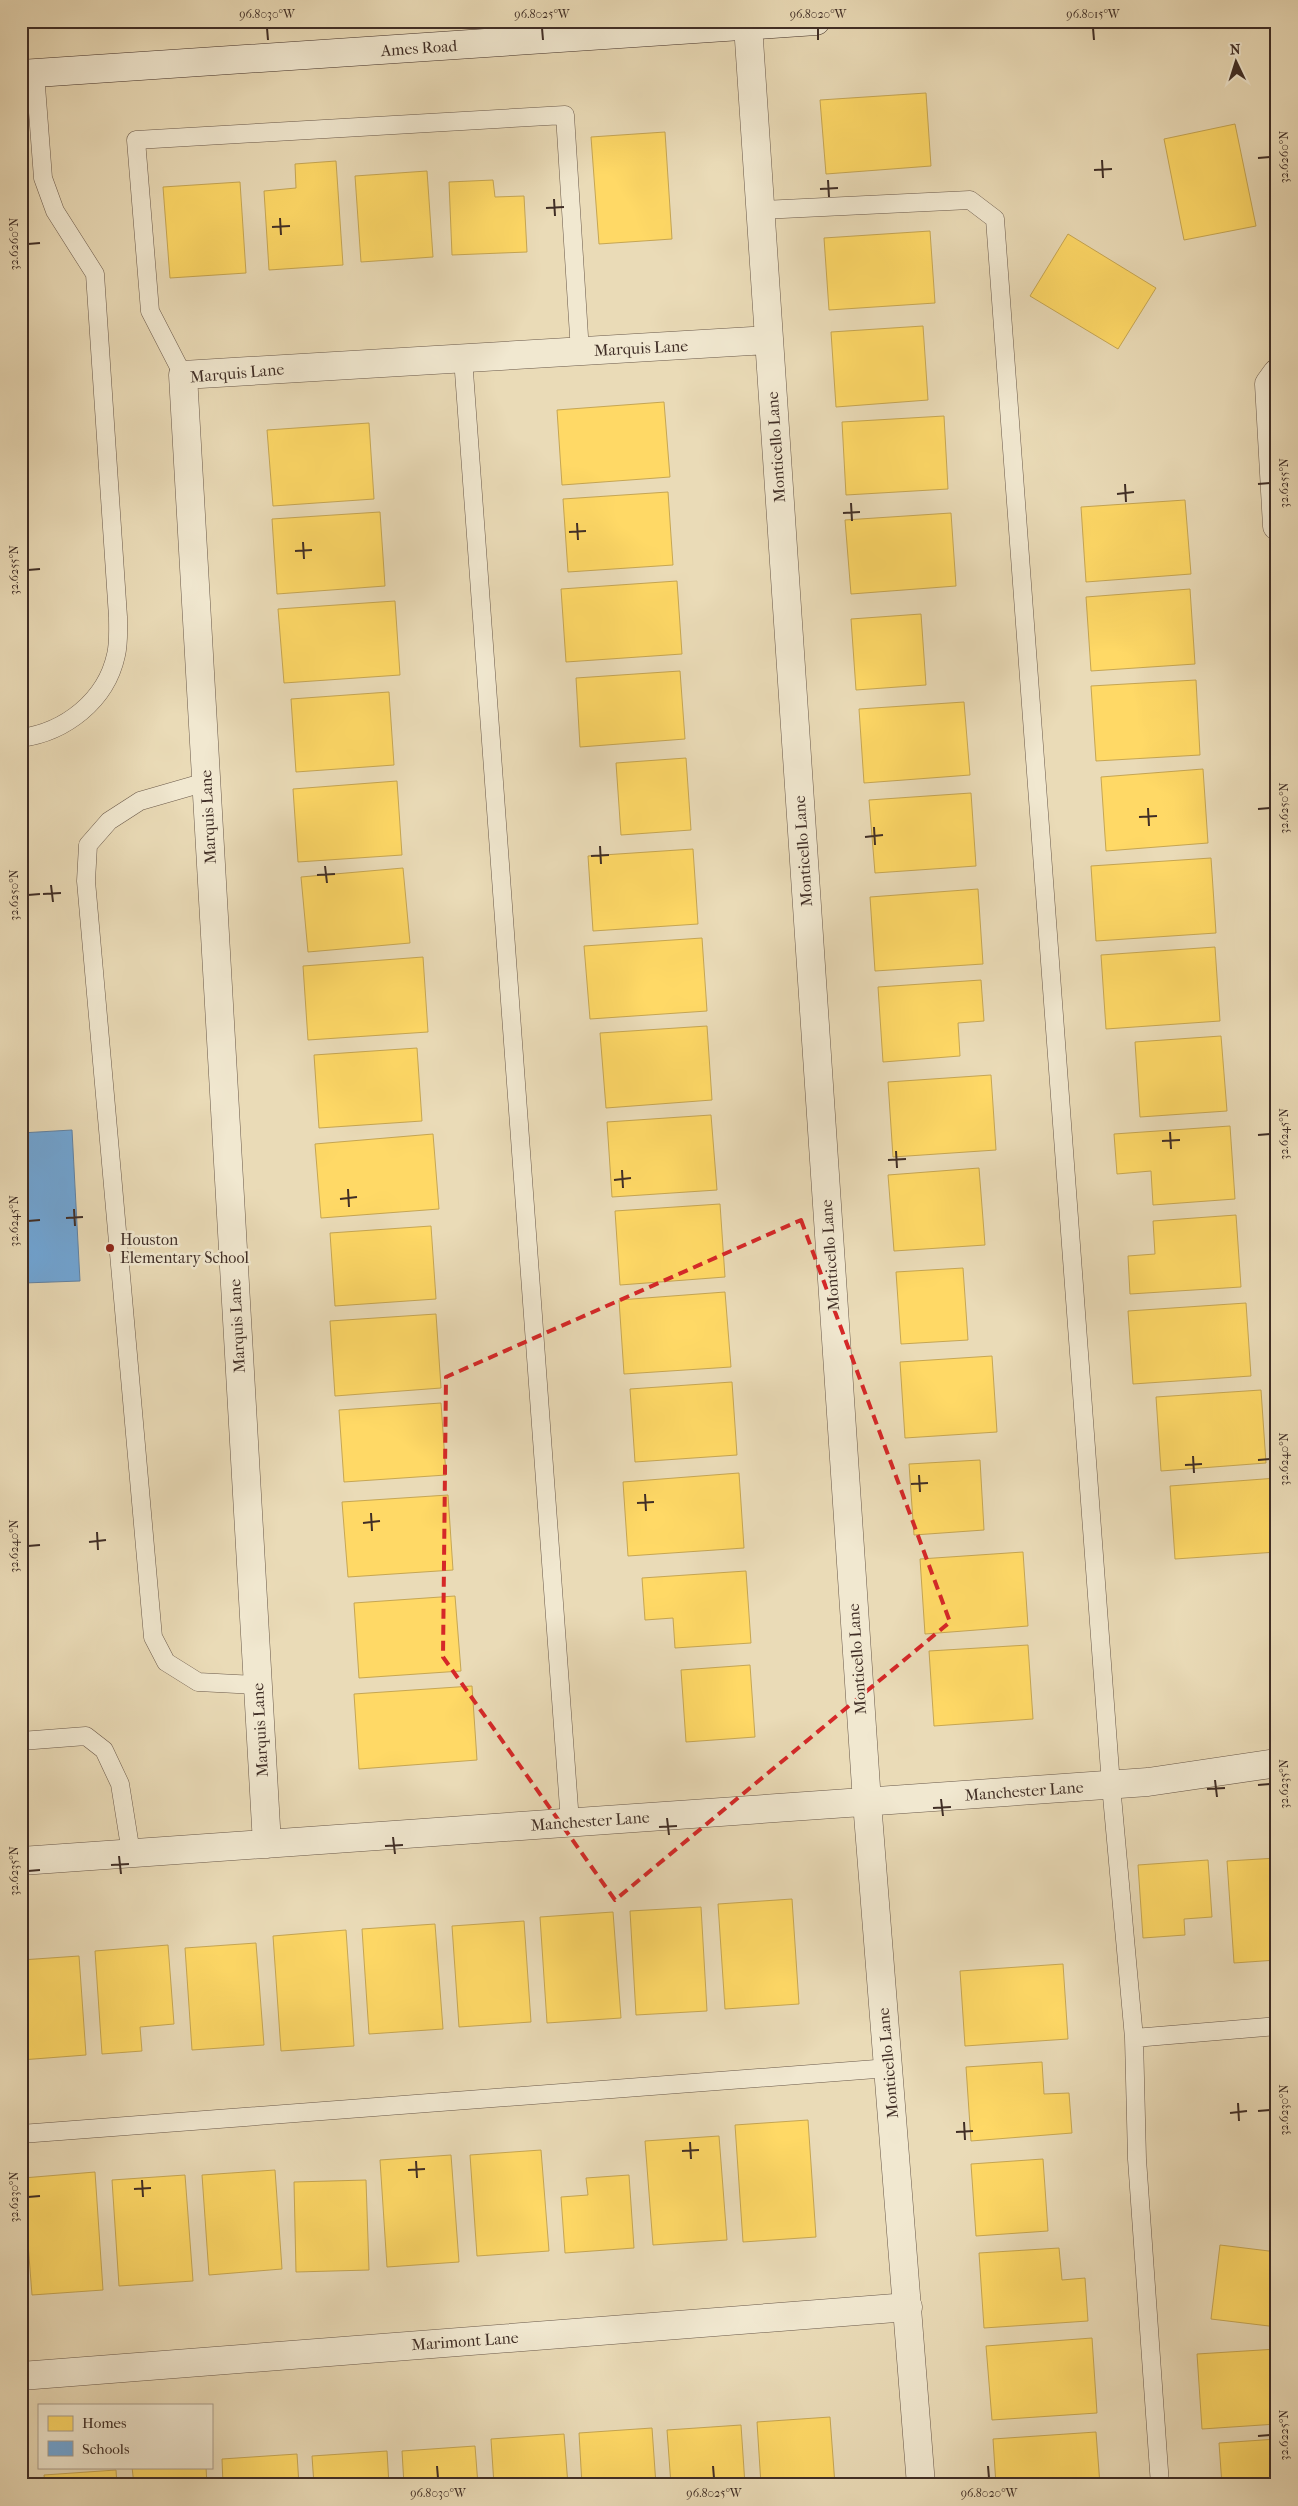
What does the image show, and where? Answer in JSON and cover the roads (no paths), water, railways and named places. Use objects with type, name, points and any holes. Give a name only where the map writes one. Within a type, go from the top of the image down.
[{"type":"street","name":"Ames Road","points":[[28,74],[816,21]]},
{"type":"street","name":"Monticello Lane","points":[[748,25],[867,1802],[921,2485]]},
{"type":"street","name":"Marquis Lane","points":[[267,1844],[183,375],[769,340]]},
{"type":"street","points":[[1277,373],[1269,384],[1277,526]]},
{"type":"street","name":"Manchester Lane","points":[[21,1861],[1148,1782],[1277,1763]]},
{"type":"street","name":"Marimont Lane","points":[[21,2376],[908,2307]]},
{"type":"lane","points":[[21,738],[42,735],[76,718],[102,690],[116,655],[118,617],[95,274],[55,210],[43,178],[28,74]]},
{"type":"lane","points":[[183,375],[150,311],[136,140],[565,115],[580,352]]},
{"type":"lane","points":[[760,210],[970,200],[995,219],[1111,1784],[1134,2038],[1137,2159],[1160,2485]]},
{"type":"lane","points":[[464,358],[570,1822]]},
{"type":"lane","points":[[206,782],[140,801],[109,820],[88,845],[86,881],[152,1637],[166,1662],[198,1682],[257,1685]]},
{"type":"lane","points":[[21,1741],[86,1736],[104,1750],[120,1784],[131,1853]]},
{"type":"lane","points":[[1134,2038],[1277,2026]]},
{"type":"lane","points":[[21,2134],[889,2068]]},
{"type":"place","name":"Houston Elementary School","points":[[110,1248]]}]
